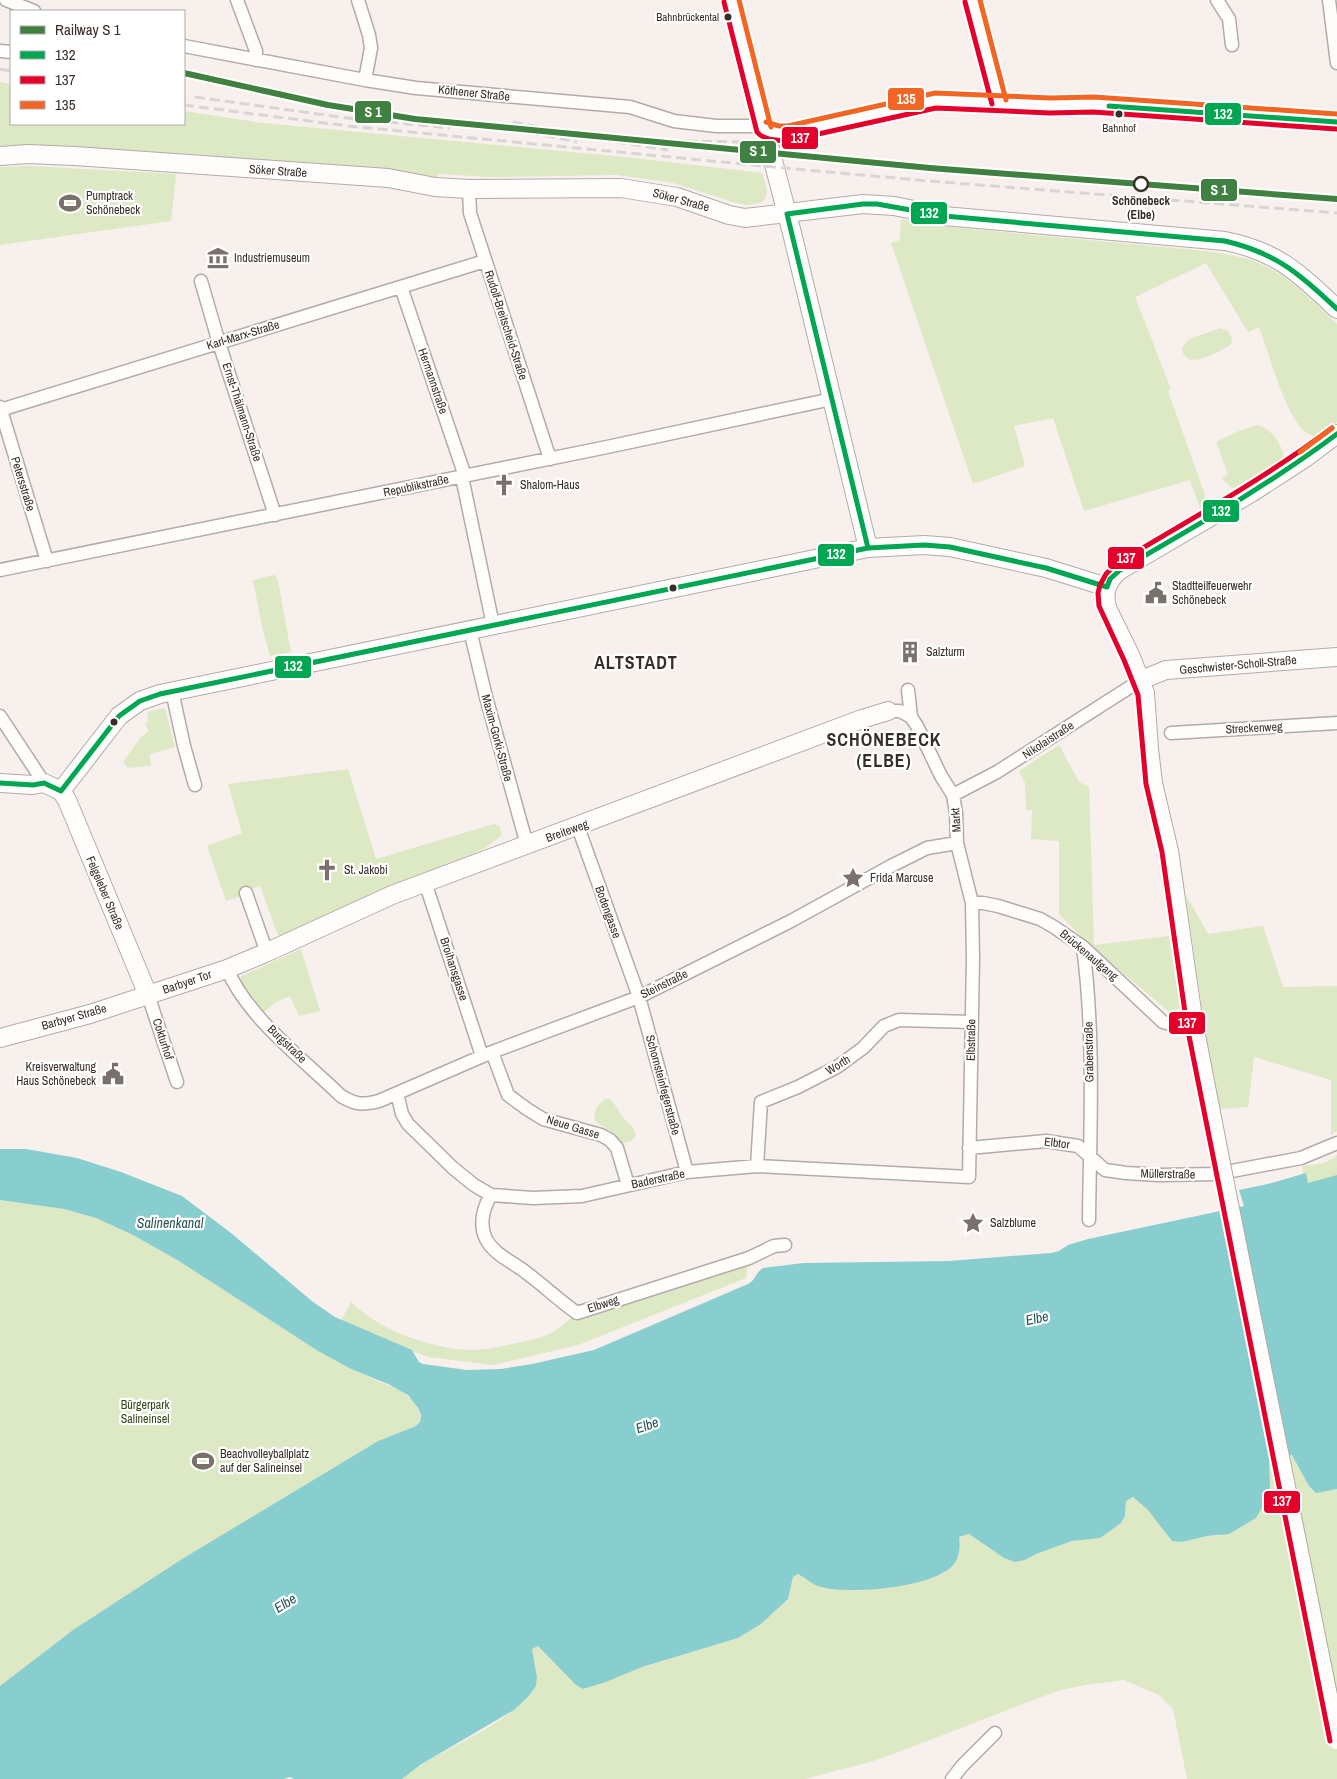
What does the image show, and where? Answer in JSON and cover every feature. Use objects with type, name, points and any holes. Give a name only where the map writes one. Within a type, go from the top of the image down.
[{"type":"street","points":[[6,0],[31,10]]},
{"type":"street","points":[[237,0],[256,51],[256,60]]},
{"type":"street","points":[[358,0],[369,34],[371,48],[365,80]]},
{"type":"street","points":[[731,0],[787,214],[868,548]]},
{"type":"street","points":[[972,0],[999,102]]},
{"type":"street","points":[[1217,0],[1229,20],[1232,45]]},
{"type":"street","points":[[1330,0],[1337,63]]},
{"type":"street","name":"Köthener Straße","points":[[185,46],[416,88],[630,107],[674,121],[716,126],[755,126],[778,133],[789,133],[926,100],[999,102],[1050,106],[1093,104],[1337,122]]},
{"type":"street","name":"Söker Straße","points":[[0,156],[28,154],[84,156],[388,178],[435,187],[470,189],[621,188],[677,197],[737,217],[755,218],[863,204],[877,204],[938,215],[1225,241],[1247,245],[1286,264],[1337,309]]},
{"type":"street","name":"Rudolf-Breitscheid-Straße","points":[[470,189],[470,213],[550,459]]},
{"type":"street","name":"Karl-Marx-Straße","points":[[0,409],[485,261]]},
{"type":"street","name":"Ernst-Thälmann-Straße","points":[[201,281],[219,343],[275,515]]},
{"type":"street","name":"Hermannstraße","points":[[401,287],[464,476],[493,625]]},
{"type":"street","name":"Republikstraße","points":[[0,570],[550,459],[832,399]]},
{"type":"street","name":"Petersstraße","points":[[0,409],[47,561]]},
{"type":"street","points":[[1337,434],[1305,458],[1258,488],[1120,570],[1110,579],[1105,603],[1141,680],[1145,693],[1148,749],[1172,868],[1194,1025],[1337,1740]]},
{"type":"street","points":[[0,783],[31,786],[44,784],[61,791],[119,716],[140,701],[172,691],[868,548],[915,545],[950,547],[1046,568],[1107,587]]},
{"type":"street","name":"Maxim-Gorki-Straße","points":[[470,630],[486,697],[527,845]]},
{"type":"street","name":"Geschwister-Scholl-Straße","points":[[1141,680],[1166,670],[1337,657]]},
{"type":"street","name":"Nikolaistraße","points":[[953,795],[997,772],[1141,680]]},
{"type":"street","points":[[908,690],[911,717]]},
{"type":"street","points":[[172,691],[195,785]]},
{"type":"street","name":"Breiteweg","points":[[227,969],[392,895],[862,719],[888,711],[900,711],[911,717]]},
{"type":"street","points":[[0,716],[44,784]]},
{"type":"street","name":"Markt","points":[[911,717],[941,776],[953,795],[956,813],[957,844],[972,903]]},
{"type":"street","name":"Streckenweg","points":[[1171,733],[1337,723]]},
{"type":"street","name":"Felgeleber Straße","points":[[61,791],[148,995]]},
{"type":"street","name":"Bodengasse","points":[[578,826],[639,997]]},
{"type":"street","name":"Steinstraße","points":[[361,1105],[397,1093],[487,1054],[639,997],[791,921],[927,848],[957,844]]},
{"type":"street","name":"Broihansgasse","points":[[426,882],[487,1054]]},
{"type":"street","points":[[246,893],[267,952]]},
{"type":"street","name":"Brückenaufgang","points":[[972,903],[998,906],[1040,919],[1071,937],[1083,947],[1162,1022],[1181,1027],[1194,1025]]},
{"type":"street","name":"Elbstraße","points":[[969,1177],[972,903]]},
{"type":"street","name":"Grabenstraße","points":[[1083,947],[1088,983],[1090,1057],[1089,1157]]},
{"type":"street","name":"Barbyer Tor","points":[[148,995],[227,969]]},
{"type":"street","name":"Burgstraße","points":[[227,969],[238,990],[269,1027],[341,1096],[361,1105]]},
{"type":"street","name":"Barbyer Straße","points":[[0,1038],[90,1014],[148,995]]},
{"type":"street","name":"Cokturhof","points":[[148,995],[176,1082]]},
{"type":"street","name":"Schornsteinfegerstraße","points":[[639,997],[687,1172]]},
{"type":"street","name":"Worth","points":[[758,1166],[761,1102],[798,1087],[837,1067],[863,1048],[884,1026],[899,1020],[972,1022]]},
{"type":"street","name":"Neue Gasse","points":[[487,1054],[508,1096],[543,1118],[601,1134],[610,1140],[617,1148],[628,1185]]},
{"type":"street","name":"Baderstraße","points":[[397,1093],[402,1114],[408,1124],[453,1168],[474,1185],[491,1195],[533,1198],[582,1196],[687,1172],[758,1166],[969,1177]]},
{"type":"street","name":"Elbtor","points":[[969,1148],[1046,1141],[1078,1146],[1089,1157]]},
{"type":"street","name":"Müllerstraße","points":[[1089,1157],[1105,1170],[1126,1173],[1216,1174],[1301,1158],[1337,1143]]},
{"type":"street","points":[[1089,1157],[1089,1220]]},
{"type":"street","name":"Elbweg","points":[[491,1195],[484,1205],[483,1212],[485,1238],[491,1247],[577,1313],[749,1258],[774,1246],[785,1245]]},
{"type":"street","points":[[952,1779],[962,1766],[996,1733]]},
{"type":"green space","points":[[0,82],[10,84],[10,125],[185,125],[185,111],[263,123],[635,158],[762,173],[767,190],[766,197],[761,203],[747,205],[673,183],[617,175],[490,177],[438,174],[437,178],[369,171],[0,149]]},
{"type":"green space","points":[[30,166],[176,174],[171,221],[0,245],[0,167]]},
{"type":"green space","points":[[901,219],[927,225],[1206,251],[1258,262],[1283,276],[1337,324],[1337,422],[1316,438],[1303,430],[1283,396],[1259,327],[1248,332],[1206,263],[1135,297],[1171,389],[1168,391],[1205,495],[1201,511],[1190,480],[1084,511],[1053,418],[1014,426],[1025,466],[973,484],[891,243],[900,240]]},
{"type":"green space","points":[[1221,328],[1228,331],[1232,338],[1231,344],[1227,347],[1201,359],[1188,359],[1184,355],[1182,348],[1189,339]]},
{"type":"green space","points":[[1258,425],[1269,431],[1277,439],[1282,449],[1284,461],[1240,489],[1230,487],[1222,478],[1228,474],[1216,442],[1239,431]]},
{"type":"green space","points":[[275,575],[278,581],[291,652],[270,656],[253,580]]},
{"type":"green space","points":[[165,708],[175,747],[150,754],[151,766],[128,768],[123,762],[141,737],[149,731],[145,724],[148,722],[147,712]]},
{"type":"green space","points":[[1059,745],[1079,782],[1089,787],[1094,945],[1169,936],[1180,1007],[1173,1015],[1094,949],[1059,914],[1059,841],[1031,839],[1032,810],[1026,810],[1025,783],[1019,771]]},
{"type":"green space","points":[[348,769],[376,859],[494,824],[499,826],[502,834],[494,842],[464,858],[381,892],[279,938],[260,886],[244,891],[243,895],[226,901],[207,846],[242,833],[228,784]]},
{"type":"green space","points":[[1186,895],[1208,934],[1263,926],[1283,987],[1337,986],[1337,1131],[1331,1135],[1331,1080],[1254,1057],[1248,1107],[1219,1109],[1205,1030]]},
{"type":"green space","points":[[301,949],[320,1011],[299,1016],[290,996],[276,1002],[264,1012],[240,980],[242,976]]},
{"type":"green space","points":[[605,1099],[610,1099],[624,1119],[632,1126],[636,1135],[632,1140],[620,1143],[611,1132],[595,1121],[596,1108]]},
{"type":"green space","points":[[1337,1155],[1337,1178],[1305,1186],[1302,1166],[1325,1163]]},
{"type":"green space","name":"Bürgerpark Salineinsel","points":[[0,1200],[64,1209],[96,1218],[133,1235],[179,1261],[318,1351],[351,1369],[401,1391],[418,1408],[420,1422],[416,1426],[378,1441],[182,1559],[73,1630],[0,1686]]},
{"type":"green space","points":[[749,1258],[746,1278],[578,1345],[493,1365],[428,1357],[339,1324],[351,1302],[376,1321],[423,1342],[455,1349],[491,1348],[543,1336],[556,1330],[577,1313]]},
{"type":"green space","points":[[1293,1454],[1316,1492],[1337,1489],[1337,1779],[1187,1779],[1173,1709],[1159,1695],[1124,1680],[1057,1691],[896,1753],[870,1762],[805,1779],[402,1779],[434,1757],[500,1720],[527,1698],[535,1686],[537,1678],[532,1648],[538,1646],[576,1685],[583,1689],[642,1667],[738,1638],[761,1624],[788,1599],[793,1577],[798,1574],[820,1587],[858,1591],[942,1574],[954,1565],[959,1555],[959,1537],[969,1534],[1004,1558],[1025,1560],[1072,1541],[1100,1538],[1125,1516],[1126,1501],[1133,1497],[1182,1542],[1207,1536],[1217,1536],[1264,1504],[1269,1495],[1269,1460]]},
{"type":"water","points":[[0,1149],[26,1149],[77,1158],[121,1172],[182,1196],[231,1233],[313,1302],[335,1317],[412,1350],[419,1362],[423,1364],[467,1370],[501,1369],[594,1350],[748,1284],[753,1281],[758,1272],[763,1268],[803,1263],[949,1261],[1051,1253],[1088,1239],[1244,1206],[1239,1190],[1306,1173],[1308,1183],[1337,1175],[1337,1489],[1316,1493],[1309,1486],[1292,1455],[1269,1460],[1269,1495],[1256,1518],[1229,1534],[1207,1536],[1182,1542],[1172,1541],[1148,1510],[1133,1497],[1126,1501],[1125,1516],[1121,1523],[1100,1538],[1072,1541],[1025,1560],[1015,1562],[1004,1558],[969,1534],[959,1537],[957,1560],[945,1572],[912,1584],[871,1590],[834,1589],[818,1586],[798,1574],[793,1577],[788,1599],[761,1624],[738,1638],[642,1667],[583,1689],[576,1685],[538,1646],[532,1649],[537,1677],[536,1686],[528,1697],[514,1710],[420,1765],[402,1779],[294,1779],[290,1777],[284,1779],[0,1779],[0,1686],[73,1630],[182,1559],[378,1441],[416,1426],[420,1422],[421,1415],[408,1395],[388,1384],[351,1369],[318,1351],[179,1261],[133,1235],[96,1218],[64,1209],[0,1200]]},
{"type":"railway","points":[[0,69],[10,71]]},
{"type":"railway","points":[[195,97],[347,118],[450,128]]},
{"type":"railway","points":[[185,105],[348,126],[795,169],[1337,213]]},
{"type":"railway","points":[[513,122],[668,150]]},
{"type":"railway","points":[[471,124],[518,130],[577,142]]},
{"type":"railway","points":[[642,140],[742,142]]},
{"type":"transit line","name":"135","points":[[739,0],[771,127]]},
{"type":"transit line","name":"135","points":[[980,0],[1006,100]]},
{"type":"transit line","name":"137","points":[[724,2],[757,132],[773,140],[791,140],[936,108],[1050,113],[1093,112],[1336,129]]},
{"type":"transit line","name":"137","points":[[965,2],[992,104]]},
{"type":"transit line","points":[[185,73],[328,105],[415,119],[930,168],[1337,199]]},
{"type":"transit line","name":"135","points":[[766,122],[779,126],[788,126],[935,93],[1050,98],[1094,97],[1337,114]]},
{"type":"transit line","name":"132","points":[[1109,106],[1337,122]]},
{"type":"transit line","name":"132","points":[[787,214],[863,204],[877,204],[944,216],[1225,241],[1259,252],[1286,266],[1311,285],[1337,309]]},
{"type":"transit line","name":"132","points":[[787,214],[868,548]]},
{"type":"transit line","name":"137","points":[[1330,1741],[1187,1026],[1162,852],[1146,784],[1138,695],[1099,606],[1098,593],[1106,574],[1116,564],[1253,482],[1332,428]]},
{"type":"transit line","name":"135","points":[[1300,452],[1332,428]]},
{"type":"transit line","name":"132","points":[[1107,587],[1110,579],[1120,570],[1258,488],[1337,434]]},
{"type":"transit line","name":"132","points":[[61,791],[119,716],[140,701],[160,694],[868,548],[924,545],[950,547],[1046,568],[1107,587]]},
{"type":"transit line","name":"132","points":[[0,783],[33,785],[44,783],[61,791]]},
{"type":"place","name":"Bahnbrückental","points":[[728,17]]},
{"type":"place","name":"Bahnhof","points":[[1119,114]]},
{"type":"place","name":"Schönebeck (Elbe)","points":[[1141,184]]},
{"type":"place","name":"Pumptrack Schönebeck","points":[[70,203]]},
{"type":"place","name":"Industriemuseum","points":[[218,258]]},
{"type":"place","name":"Shalom-Haus","points":[[504,485]]},
{"type":"place","name":"Stadtteilfeuerwehr Schönebeck","points":[[1156,593]]},
{"type":"place","name":"Salzturm","points":[[910,652]]},
{"type":"place","name":"St. Jakobi","points":[[327,870]]},
{"type":"place","name":"Frida Marcuse","points":[[853,878]]},
{"type":"place","name":"Kreisverwaltung Haus Schönebeck","points":[[113,1074]]},
{"type":"place","name":"Salzblume","points":[[973,1223]]},
{"type":"place","name":"Beachvolleyballplatz auf der Salineinsel","points":[[203,1461]]},
{"type":"district","name":"ALTSTADT","points":[[636,662]]},
{"type":"district","name":"SCHÖNEBECK (ELBE)","points":[[884,750]]},
{"type":"water label","name":"Salinenkanal","points":[[170,1223]]},
{"type":"water label","name":"Elbe","points":[[1037,1318]]},
{"type":"water label","name":"Elbe","points":[[647,1425]]},
{"type":"water label","name":"Elbe","points":[[285,1603]]}]
